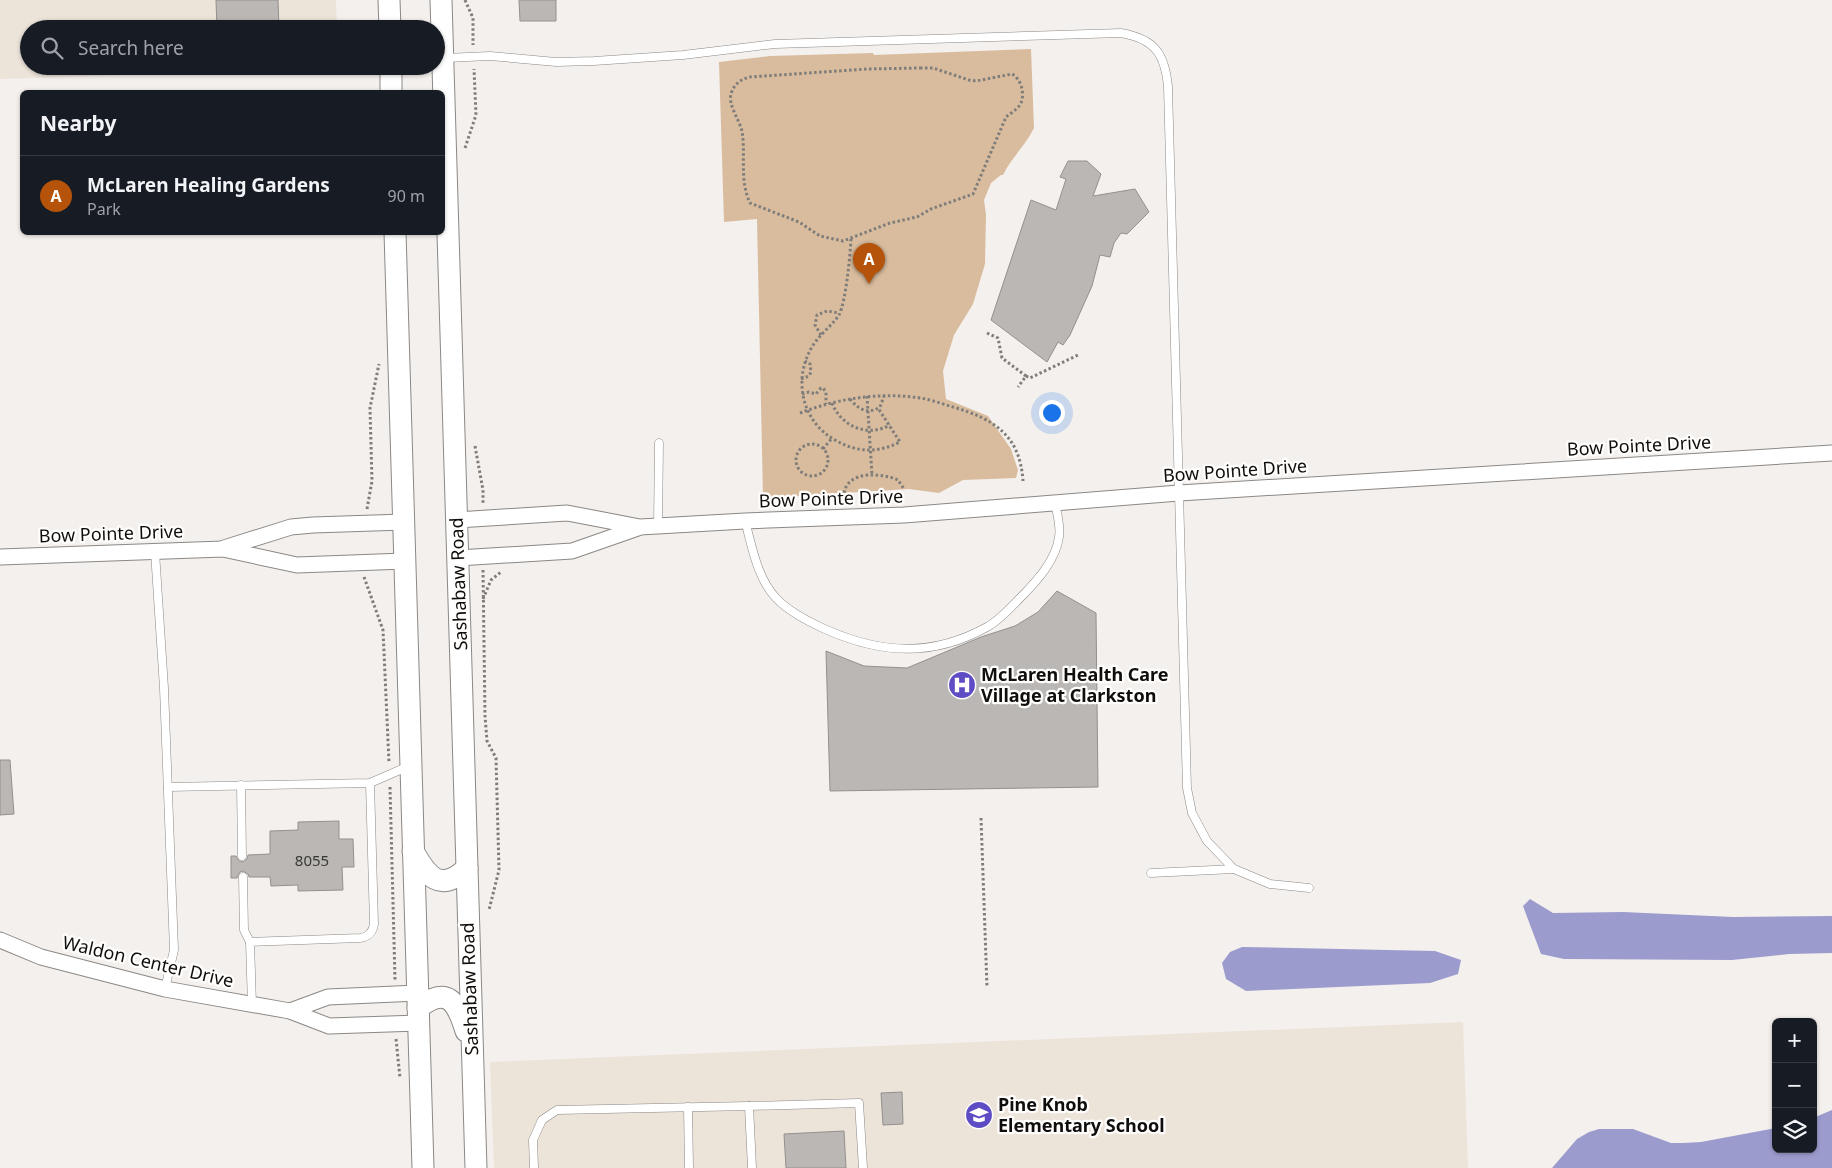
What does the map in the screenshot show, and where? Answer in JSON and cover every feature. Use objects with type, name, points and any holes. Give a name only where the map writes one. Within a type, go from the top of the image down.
[{"type":"main road","points":[[389,0],[390,20]]},
{"type":"main road","name":"Sashabaw Road","points":[[441,0],[441,20]]},
{"type":"main road","points":[[391,75],[391,90]]},
{"type":"main road","name":"Sashabaw Road","points":[[440,75],[441,90]]},
{"type":"main road","name":"Sashabaw Road","points":[[445,232],[457,520],[476,1168]]},
{"type":"main road","points":[[395,235],[423,1168]]},
{"type":"main road","points":[[413,851],[424,870],[436,879],[455,878],[467,868]]},
{"type":"main road","points":[[418,1008],[435,997],[445,998],[455,1003],[461,1014],[472,1050]]},
{"type":"street","name":"Bow Pointe Drive","points":[[458,558],[572,551],[640,528],[658,526],[904,515],[1178,493],[1832,453]]},
{"type":"street","name":"Bow Pointe Drive","points":[[457,520],[567,513],[640,528]]},
{"type":"street","name":"Bow Pointe Drive","points":[[0,557],[223,549],[291,528],[404,522]]},
{"type":"street","name":"Bow Pointe Drive","points":[[223,549],[297,565],[405,562]]},
{"type":"street","name":"Waldon Center Drive","points":[[0,940],[41,957],[165,989],[290,1011],[329,1026],[396,1024],[418,1008],[396,994],[328,997],[290,1011]]},
{"type":"lane","points":[[445,58],[473,56],[556,62],[594,61],[683,55],[775,44],[1121,33],[1137,36],[1151,44],[1161,56],[1166,71],[1168,87],[1187,788],[1192,813],[1207,841],[1234,869],[1270,884],[1309,888]]},
{"type":"lane","points":[[658,526],[659,443]]},
{"type":"lane","points":[[745,521],[764,580],[775,597],[788,609],[811,622],[865,644],[893,649],[923,649],[943,646],[988,626],[1030,588],[1046,568],[1060,536],[1055,503]]},
{"type":"lane","points":[[155,552],[164,688],[174,950],[165,989]]},
{"type":"lane","points":[[168,787],[370,782],[411,765]]},
{"type":"lane","points":[[250,942],[360,938],[367,936],[372,931],[374,924],[370,782]]},
{"type":"lane","points":[[241,785],[242,856]]},
{"type":"lane","points":[[1150,873],[1234,869]]},
{"type":"lane","points":[[243,878],[244,930],[250,942],[252,1005]]},
{"type":"lane","points":[[534,1168],[533,1140],[542,1120],[557,1110],[859,1103],[863,1168]]},
{"type":"lane","points":[[749,1106],[752,1168]]},
{"type":"lane","points":[[688,1107],[689,1168]]},
{"type":"path","points":[[464,151],[476,115],[473,18],[465,0]]},
{"type":"path","points":[[920,68],[933,68],[976,81],[1012,74],[1016,76],[1021,84],[1023,95],[1021,103],[1015,111],[1006,117],[973,194],[931,209],[917,217],[890,223],[851,239],[843,241],[820,236],[799,222],[750,202],[746,193],[744,178],[741,129],[731,103],[731,95],[741,79],[818,72],[920,68]]},
{"type":"path","points":[[851,239],[843,301],[839,314],[821,335],[805,361],[801,379],[802,394],[808,410],[820,428],[832,438],[856,450],[871,450],[892,446],[900,442],[878,408]]},
{"type":"path","points":[[821,335],[815,325],[817,315],[827,311],[839,314]]},
{"type":"path","points":[[987,333],[998,338],[1002,358],[1030,378],[1078,355]]},
{"type":"path","points":[[801,379],[809,376],[811,372],[810,364],[805,361]]},
{"type":"path","points":[[368,523],[367,509],[372,481],[370,408],[379,362]]},
{"type":"path","points":[[1018,387],[1026,376]]},
{"type":"path","points":[[802,394],[809,392],[814,394],[823,388],[826,392],[826,404]]},
{"type":"path","points":[[800,413],[826,404],[868,396],[914,397],[960,409],[986,419],[1001,428],[1017,450],[1023,481]]},
{"type":"path","points":[[868,396],[872,475]]},
{"type":"path","points":[[850,399],[857,406],[868,411],[878,408],[882,404],[884,396]]},
{"type":"path","points":[[832,403],[834,409],[844,421],[861,430],[870,431],[890,425]]},
{"type":"path","points":[[823,449],[832,438]]},
{"type":"path","points":[[474,441],[483,490],[482,519]]},
{"type":"path","points":[[814,445],[823,449],[828,458],[828,463],[823,472],[819,475],[808,476],[800,470],[796,461],[797,456],[804,447],[814,445]]},
{"type":"path","points":[[844,493],[845,487],[856,478],[872,475],[883,475],[898,480],[904,489]]},
{"type":"path","points":[[483,556],[482,601],[485,716],[487,741],[496,758],[499,870],[488,912]]},
{"type":"path","points":[[364,563],[364,578],[383,630],[386,665],[396,994]]},
{"type":"path","points":[[482,601],[491,580],[499,572],[509,570]]},
{"type":"path","points":[[981,818],[987,987]]},
{"type":"path","points":[[396,1024],[400,1081]]},
{"type":"shaded area","points":[[0,0],[336,0],[337,20],[20,20],[20,75],[123,75],[0,79]]},
{"type":"shaded area","points":[[1031,49],[1034,128],[1003,175],[991,183],[984,200],[986,215],[985,264],[973,304],[954,335],[943,371],[946,399],[988,416],[1011,449],[1018,470],[1016,478],[963,480],[939,493],[909,489],[763,498],[757,219],[724,222],[719,62],[770,56],[873,53],[874,55]]},
{"type":"shaded area","name":"Pine Knob Elementary School","points":[[1463,1022],[1468,1168],[494,1168],[490,1062]]},
{"type":"water","points":[[1530,899],[1553,913],[1623,912],[1733,917],[1832,916],[1832,953],[1789,954],[1732,960],[1564,959],[1541,954],[1523,906]]},
{"type":"water","points":[[1242,947],[1435,951],[1461,960],[1458,974],[1430,983],[1246,991],[1226,979],[1222,963],[1230,952]]},
{"type":"water","points":[[1832,1110],[1832,1168],[1552,1168],[1577,1139],[1599,1129],[1633,1129],[1671,1143],[1683,1143],[1701,1142],[1772,1129],[1772,1153],[1817,1153],[1817,1116]]},
{"type":"building","points":[[216,0],[278,0],[279,20],[217,20]]},
{"type":"building","points":[[519,0],[556,0],[556,21],[520,21]]},
{"type":"building","points":[[1068,161],[1087,161],[1101,174],[1093,196],[1135,189],[1149,212],[1127,234],[1121,233],[1114,243],[1110,257],[1100,255],[1092,286],[1070,335],[1063,345],[1058,342],[1047,362],[991,320],[1031,200],[1056,210],[1066,179],[1060,177]]},
{"type":"building","name":"McLaren Health Care Village at Clarkston","points":[[1057,591],[1096,613],[1098,787],[830,791],[826,651],[864,666],[907,668],[981,637],[1015,626],[1038,612]]},
{"type":"building","points":[[0,760],[10,760],[14,814],[0,815]]},
{"type":"building","points":[[339,821],[339,839],[353,839],[354,867],[342,867],[343,890],[298,891],[298,885],[271,886],[270,877],[249,877],[243,871],[240,872],[237,878],[231,878],[231,856],[236,856],[239,861],[243,862],[247,859],[248,855],[270,854],[270,831],[298,830],[298,822]]},
{"type":"building","points":[[902,1092],[903,1124],[883,1125],[881,1093]]},
{"type":"building","points":[[844,1131],[846,1168],[786,1168],[784,1134]]},
{"type":"place","name":"McLaren Healing Gardens","points":[[869,284]]},
{"type":"place","name":"McLaren Health Care Village at Clarkston","points":[[962,685]]},
{"type":"place","name":"Pine Knob Elementary School","points":[[979,1115]]}]
